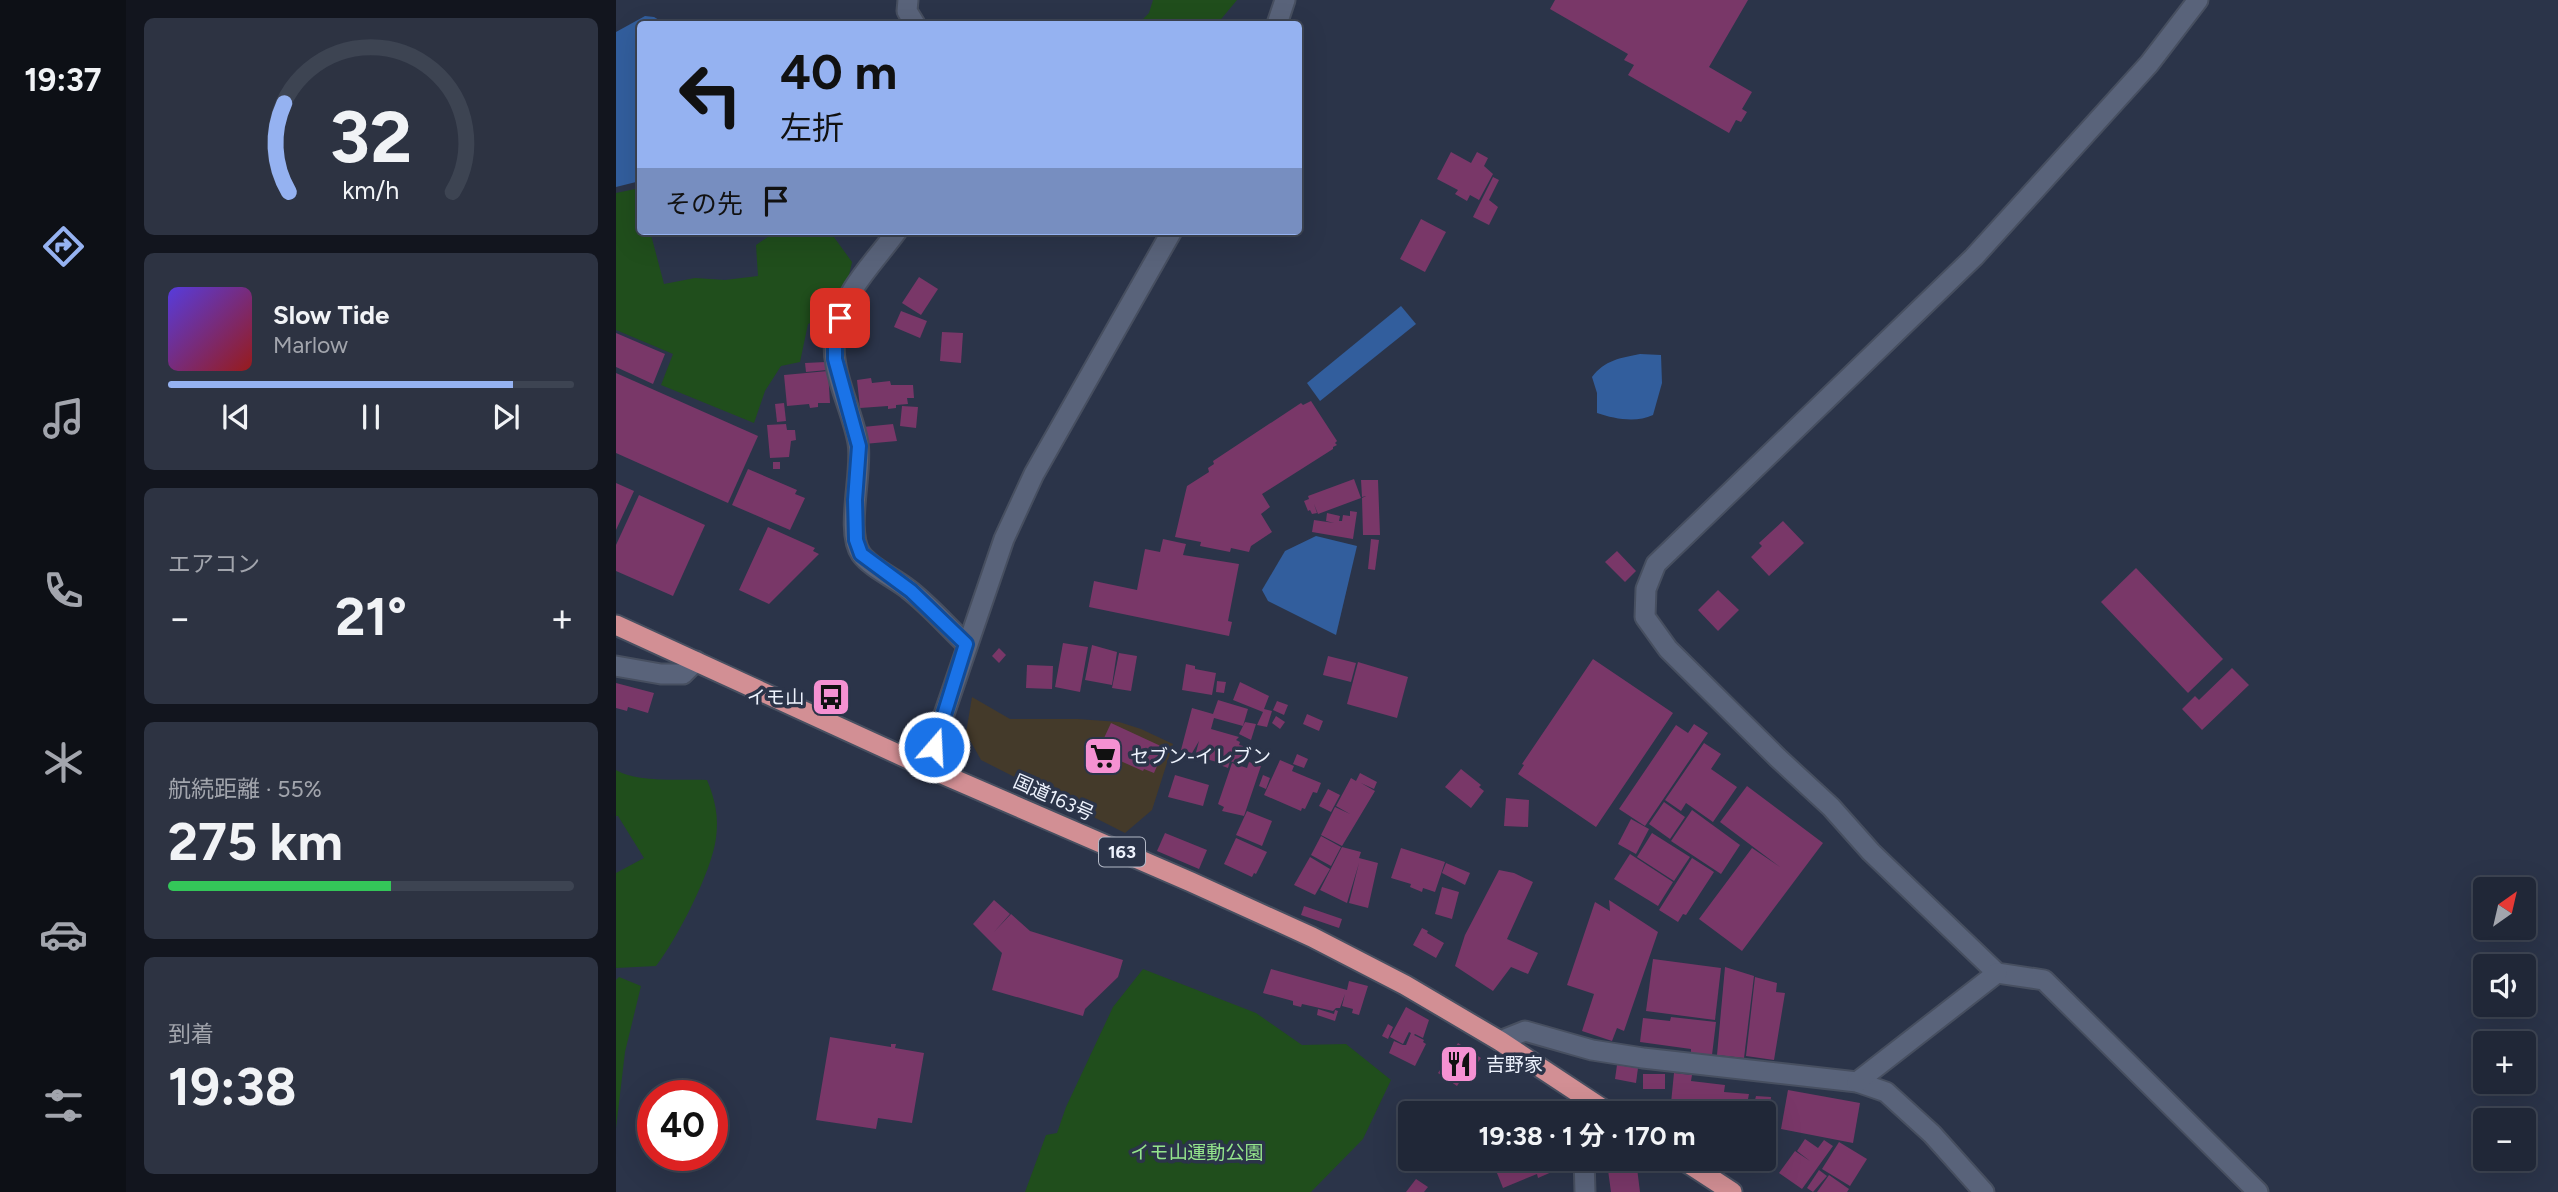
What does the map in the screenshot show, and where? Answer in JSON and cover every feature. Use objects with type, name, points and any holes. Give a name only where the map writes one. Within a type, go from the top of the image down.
[{"type":"highway","name":"国道163号","points":[[616,625],[926,767],[1312,937],[1405,985],[1500,1041],[1579,1101]]},
{"type":"highway","points":[[1700,1171],[1732,1192]]},
{"type":"street","points":[[908,0],[907,11],[913,21]]},
{"type":"street","points":[[1278,21],[1285,0]]},
{"type":"street","points":[[2199,0],[2149,64],[1974,257],[1656,564],[1646,589],[1645,617],[1668,649],[1831,807],[1871,852],[1997,973],[2044,980],[2258,1192]]},
{"type":"street","points":[[894,235],[860,275],[835,331],[835,359],[859,446],[855,500],[856,540],[861,554],[911,591],[966,644]]},
{"type":"street","points":[[926,767],[1004,539],[1034,474],[1170,235]]},
{"type":"street","points":[[616,666],[661,674],[683,674],[696,661]]},
{"type":"street","points":[[1857,1082],[1997,973]]},
{"type":"street","points":[[1500,1041],[1525,1031],[1592,1050],[1643,1058],[1857,1082],[1886,1092],[1933,1134],[1984,1192]]},
{"type":"street","points":[[1584,1171],[1585,1192]]},
{"type":"shaded area","points":[[972,697],[1010,719],[1119,722],[1173,744],[1152,810],[1125,833],[981,760],[966,733]]},
{"type":"green space","points":[[1153,0],[1237,0],[1220,21],[1141,21],[1149,13]]},
{"type":"green space","points":[[637,189],[637,235],[651,235],[664,284],[695,278],[725,280],[758,276],[756,245],[771,235],[832,235],[852,262],[847,284],[828,315],[808,324],[800,362],[781,366],[765,391],[754,423],[661,385],[673,354],[616,330],[616,193]]},
{"type":"green space","points":[[616,770],[647,779],[707,780],[716,808],[716,838],[708,868],[683,922],[656,966],[616,968],[616,873],[644,858],[616,816]]},
{"type":"green space","name":"イモ山運動公園","points":[[1143,969],[1256,1013],[1302,1045],[1346,1044],[1391,1080],[1363,1139],[1311,1192],[1025,1192],[1046,1135],[1057,1133],[1066,1107],[1113,1007]]},
{"type":"green space","points":[[619,977],[641,986],[625,1052],[616,1128],[616,980]]},
{"type":"water","points":[[645,16],[661,21],[637,21],[637,182],[616,187],[616,32]]},
{"type":"water","points":[[1401,306],[1416,324],[1320,401],[1307,383]]},
{"type":"water","points":[[1640,354],[1661,355],[1662,383],[1653,415],[1640,419],[1625,419],[1597,413],[1597,393],[1592,377],[1608,363]]},
{"type":"water","points":[[1316,536],[1357,546],[1336,635],[1268,601],[1262,590],[1285,551]]},
{"type":"building","points":[[1555,0],[1748,0],[1709,67],[1752,92],[1742,109],[1747,112],[1741,122],[1736,120],[1729,133],[1628,75],[1634,65],[1624,60],[1628,54],[1550,9]]},
{"type":"building","points":[[1451,152],[1471,163],[1477,152],[1488,158],[1484,166],[1493,174],[1479,200],[1470,195],[1467,201],[1455,194],[1458,190],[1437,179]]},
{"type":"building","points":[[1493,177],[1499,180],[1489,200],[1498,207],[1489,225],[1473,217]]},
{"type":"building","points":[[1421,219],[1446,232],[1425,272],[1400,259]]},
{"type":"building","points":[[919,277],[938,289],[921,315],[902,303]]},
{"type":"building","points":[[901,311],[927,321],[920,338],[894,327]]},
{"type":"building","points":[[942,332],[963,333],[961,363],[940,361]]},
{"type":"building","points":[[616,333],[665,354],[653,384],[616,367]]},
{"type":"building","points":[[826,362],[827,370],[806,372],[805,363]]},
{"type":"building","points":[[828,371],[830,403],[818,403],[818,407],[810,408],[809,404],[787,406],[784,375]]},
{"type":"building","points":[[616,373],[758,436],[728,503],[616,453]]},
{"type":"building","points":[[871,378],[872,383],[890,381],[891,385],[913,385],[914,398],[907,398],[908,404],[896,405],[896,408],[860,408],[857,380]]},
{"type":"building","points":[[1311,401],[1337,445],[1262,494],[1270,507],[1261,514],[1272,532],[1251,546],[1249,552],[1231,548],[1230,552],[1200,546],[1201,542],[1175,537],[1187,486],[1209,472],[1208,468],[1214,464],[1213,461],[1301,403],[1303,405]]},
{"type":"building","points":[[784,403],[786,421],[777,422],[775,404]]},
{"type":"building","points":[[902,406],[918,407],[916,428],[900,426]]},
{"type":"building","points":[[786,424],[787,430],[795,430],[796,440],[791,441],[789,457],[770,458],[767,425]]},
{"type":"building","points":[[893,424],[897,441],[864,444],[863,427]]},
{"type":"building","points":[[773,462],[780,462],[780,469],[773,469]]},
{"type":"building","points":[[748,469],[797,490],[795,494],[805,498],[790,530],[732,505]]},
{"type":"building","points":[[1354,479],[1361,498],[1318,514],[1314,504],[1317,513],[1308,511],[1304,501],[1309,499],[1308,496]]},
{"type":"building","points":[[1361,480],[1378,480],[1380,535],[1363,535],[1362,498],[1366,496],[1362,497]]},
{"type":"building","points":[[616,483],[634,491],[616,530]]},
{"type":"building","points":[[639,495],[705,525],[673,596],[616,571],[616,545]]},
{"type":"building","points":[[1350,511],[1357,512],[1353,539],[1312,532],[1314,520],[1334,523],[1326,521],[1327,513],[1340,516],[1339,521],[1342,521],[1343,515],[1350,516]]},
{"type":"building","points":[[1783,521],[1804,543],[1769,576],[1751,557],[1762,546],[1759,543]]},
{"type":"building","points":[[768,527],[815,548],[813,551],[819,554],[769,604],[739,590]]},
{"type":"building","points":[[1163,539],[1186,544],[1183,555],[1239,564],[1228,621],[1232,622],[1229,636],[1089,607],[1094,581],[1137,590],[1145,549],[1160,552]]},
{"type":"building","points":[[1371,539],[1379,540],[1375,570],[1368,569]]},
{"type":"building","points":[[1617,551],[1636,571],[1625,582],[1605,562]]},
{"type":"building","points":[[2136,568],[2223,659],[2188,693],[2101,602]]},
{"type":"building","points":[[1718,590],[1739,610],[1718,631],[1698,610]]},
{"type":"building","points":[[1063,643],[1088,647],[1080,692],[1055,687]]},
{"type":"building","points":[[1092,645],[1117,652],[1112,685],[1085,680]]},
{"type":"building","points":[[999,648],[1006,655],[999,663],[992,656]]},
{"type":"building","points":[[1119,653],[1137,656],[1131,691],[1112,688]]},
{"type":"building","points":[[1328,656],[1356,663],[1351,682],[1323,675]]},
{"type":"building","points":[[1593,659],[1673,713],[1596,827],[1518,774],[1524,765],[1522,764]]},
{"type":"building","points":[[1358,662],[1408,677],[1397,718],[1347,704]]},
{"type":"building","points":[[1186,664],[1195,666],[1195,669],[1216,673],[1212,695],[1182,690]]},
{"type":"building","points":[[1027,665],[1053,666],[1052,689],[1026,688]]},
{"type":"building","points":[[2232,668],[2249,685],[2202,730],[2182,709],[2195,696],[2199,700]]},
{"type":"building","points":[[1217,681],[1226,682],[1224,693],[1216,692]]},
{"type":"building","points":[[1240,682],[1269,696],[1264,709],[1272,711],[1267,727],[1257,725],[1263,712],[1233,700]]},
{"type":"building","points":[[616,683],[654,693],[648,713],[628,707],[627,711],[616,708]]},
{"type":"building","points":[[1218,700],[1248,709],[1243,726],[1214,718],[1211,729],[1239,737],[1236,740],[1240,742],[1239,745],[1247,747],[1242,765],[1230,761],[1228,768],[1195,756],[1199,741],[1192,753],[1181,750],[1192,708],[1213,714]]},
{"type":"building","points":[[1277,701],[1288,705],[1284,715],[1273,710]]},
{"type":"building","points":[[1307,714],[1323,721],[1319,731],[1303,724]]},
{"type":"building","points":[[1276,716],[1285,722],[1280,729],[1272,723]]},
{"type":"building","points":[[1245,722],[1256,724],[1251,740],[1239,734]]},
{"type":"building","points":[[1111,723],[1165,748],[1154,773],[1144,769],[1143,771],[1098,751]]},
{"type":"building","points":[[1694,724],[1708,733],[1645,826],[1619,809],[1676,725],[1688,733]]},
{"type":"building","points":[[1704,743],[1721,754],[1711,769],[1737,787],[1713,822],[1686,803],[1681,811],[1665,800]]},
{"type":"building","points":[[1297,754],[1308,759],[1304,768],[1293,764]]},
{"type":"building","points":[[1280,760],[1294,766],[1292,771],[1321,783],[1317,793],[1313,792],[1305,809],[1302,808],[1301,811],[1264,795]]},
{"type":"building","points":[[1249,762],[1261,766],[1244,816],[1222,811],[1224,807],[1218,804],[1232,763],[1247,768]]},
{"type":"building","points":[[1461,769],[1481,785],[1479,787],[1484,791],[1471,808],[1445,787]]},
{"type":"building","points":[[1360,773],[1377,782],[1374,789],[1361,783],[1375,791],[1342,846],[1321,835],[1335,807],[1350,814],[1336,806],[1351,778],[1356,781]]},
{"type":"building","points":[[1175,775],[1209,785],[1203,806],[1168,797]]},
{"type":"building","points":[[1263,775],[1270,778],[1266,789],[1259,786]]},
{"type":"building","points":[[1747,786],[1823,843],[1742,951],[1699,919],[1752,848],[1780,867],[1720,822]]},
{"type":"building","points":[[1328,789],[1340,795],[1331,812],[1319,806]]},
{"type":"building","points":[[1506,798],[1529,800],[1528,827],[1504,826]]},
{"type":"building","points":[[1664,802],[1685,817],[1670,839],[1649,824]]},
{"type":"building","points":[[1692,810],[1740,845],[1721,874],[1671,841]]},
{"type":"building","points":[[1247,811],[1272,821],[1262,846],[1236,835]]},
{"type":"building","points":[[1631,819],[1649,829],[1636,854],[1618,844]]},
{"type":"building","points":[[1165,833],[1207,850],[1199,869],[1157,851]]},
{"type":"building","points":[[1652,833],[1690,857],[1674,881],[1637,857]]},
{"type":"building","points":[[1321,836],[1341,847],[1331,866],[1311,855]]},
{"type":"building","points":[[1236,838],[1267,852],[1252,877],[1224,864]]},
{"type":"building","points":[[1342,847],[1361,852],[1359,858],[1378,863],[1368,908],[1349,903],[1359,863],[1347,903],[1320,890]]},
{"type":"building","points":[[1401,848],[1445,862],[1435,892],[1423,888],[1422,892],[1410,887],[1411,884],[1391,878]]},
{"type":"building","points":[[1630,854],[1673,882],[1658,906],[1614,879]]},
{"type":"building","points":[[1310,857],[1330,869],[1315,895],[1294,885]]},
{"type":"building","points":[[1692,858],[1714,872],[1686,915],[1683,914],[1678,922],[1659,910]]},
{"type":"building","points":[[1446,863],[1470,873],[1465,885],[1442,873]]},
{"type":"building","points":[[1499,870],[1514,873],[1533,882],[1507,939],[1538,953],[1528,974],[1511,967],[1493,991],[1455,966],[1465,935]]},
{"type":"building","points":[[1442,887],[1459,892],[1452,919],[1435,914]]},
{"type":"building","points":[[994,900],[1010,914],[994,932],[1011,914],[1030,931],[1123,960],[1118,977],[1085,1009],[1083,1016],[992,990],[1002,953],[973,924]]},
{"type":"building","points":[[1609,900],[1658,932],[1624,1031],[1617,1028],[1612,1041],[1582,1031],[1594,994],[1567,985],[1595,902],[1610,911]]},
{"type":"building","points":[[1304,906],[1342,919],[1339,928],[1301,915]]},
{"type":"building","points":[[1422,928],[1444,943],[1436,958],[1413,945]]},
{"type":"building","points":[[1653,959],[1721,968],[1715,1020],[1646,1011]]},
{"type":"building","points":[[1725,967],[1754,976],[1744,1058],[1717,1055]]},
{"type":"building","points":[[1271,969],[1347,990],[1349,981],[1368,986],[1359,1015],[1352,1013],[1353,1009],[1342,1006],[1345,994],[1340,1008],[1333,1011],[1302,1004],[1301,1007],[1293,1005],[1293,1001],[1263,993]]},
{"type":"building","points":[[1755,977],[1777,983],[1776,992],[1785,993],[1774,1060],[1746,1056]]},
{"type":"building","points":[[1406,1007],[1429,1020],[1423,1038],[1414,1035],[1426,1044],[1415,1066],[1389,1053],[1394,1041],[1403,1045],[1406,1045],[1411,1033],[1409,1032],[1403,1044],[1390,1037]]},
{"type":"building","points":[[1318,1009],[1334,1014],[1335,1010],[1338,1011],[1335,1021],[1317,1015]]},
{"type":"building","points":[[1671,1017],[1716,1022],[1712,1055],[1691,1053],[1691,1049],[1640,1042],[1643,1018],[1670,1021]]},
{"type":"building","points":[[1388,1024],[1393,1027],[1388,1039],[1382,1036]]},
{"type":"building","points":[[830,1037],[891,1047],[891,1044],[896,1044],[895,1048],[924,1053],[912,1123],[878,1118],[876,1129],[816,1120]]},
{"type":"building","points":[[1458,1043],[1481,1058],[1476,1065],[1472,1063],[1457,1086],[1438,1073]]},
{"type":"building","points":[[1617,1065],[1638,1068],[1636,1083],[1615,1079]]},
{"type":"building","points":[[1674,1073],[1692,1075],[1691,1081],[1725,1085],[1724,1092],[1749,1094],[1748,1099],[1755,1100],[1756,1096],[1771,1097],[1771,1101],[1671,1101]]},
{"type":"building","points":[[1643,1074],[1665,1074],[1665,1089],[1643,1089]]},
{"type":"building","points":[[1788,1090],[1860,1103],[1853,1143],[1781,1129]]},
{"type":"building","points":[[1805,1139],[1818,1148],[1824,1140],[1833,1146],[1802,1189],[1779,1173],[1795,1151],[1810,1161],[1797,1151]]},
{"type":"building","points":[[1839,1142],[1867,1159],[1850,1186],[1822,1169]]},
{"type":"building","points":[[1819,1170],[1827,1176],[1813,1192],[1807,1188]]},
{"type":"building","points":[[1496,1171],[1554,1171],[1538,1178],[1537,1174],[1503,1188]]},
{"type":"building","points":[[1608,1171],[1637,1171],[1640,1192],[1611,1192]]},
{"type":"building","points":[[1829,1175],[1849,1189],[1847,1192],[1817,1192]]},
{"type":"building","points":[[1416,1179],[1428,1187],[1424,1192],[1406,1192]]},
{"type":"place","name":"イモ山","points":[[831,697]]},
{"type":"place","name":"セブン-イレブン","points":[[1103,756]]},
{"type":"place","name":"吉野家","points":[[1459,1064]]},
{"type":"route","points":[[840,318],[835,331],[835,359],[859,446],[855,500],[856,540],[861,554],[911,591],[966,644],[934,747]]}]
